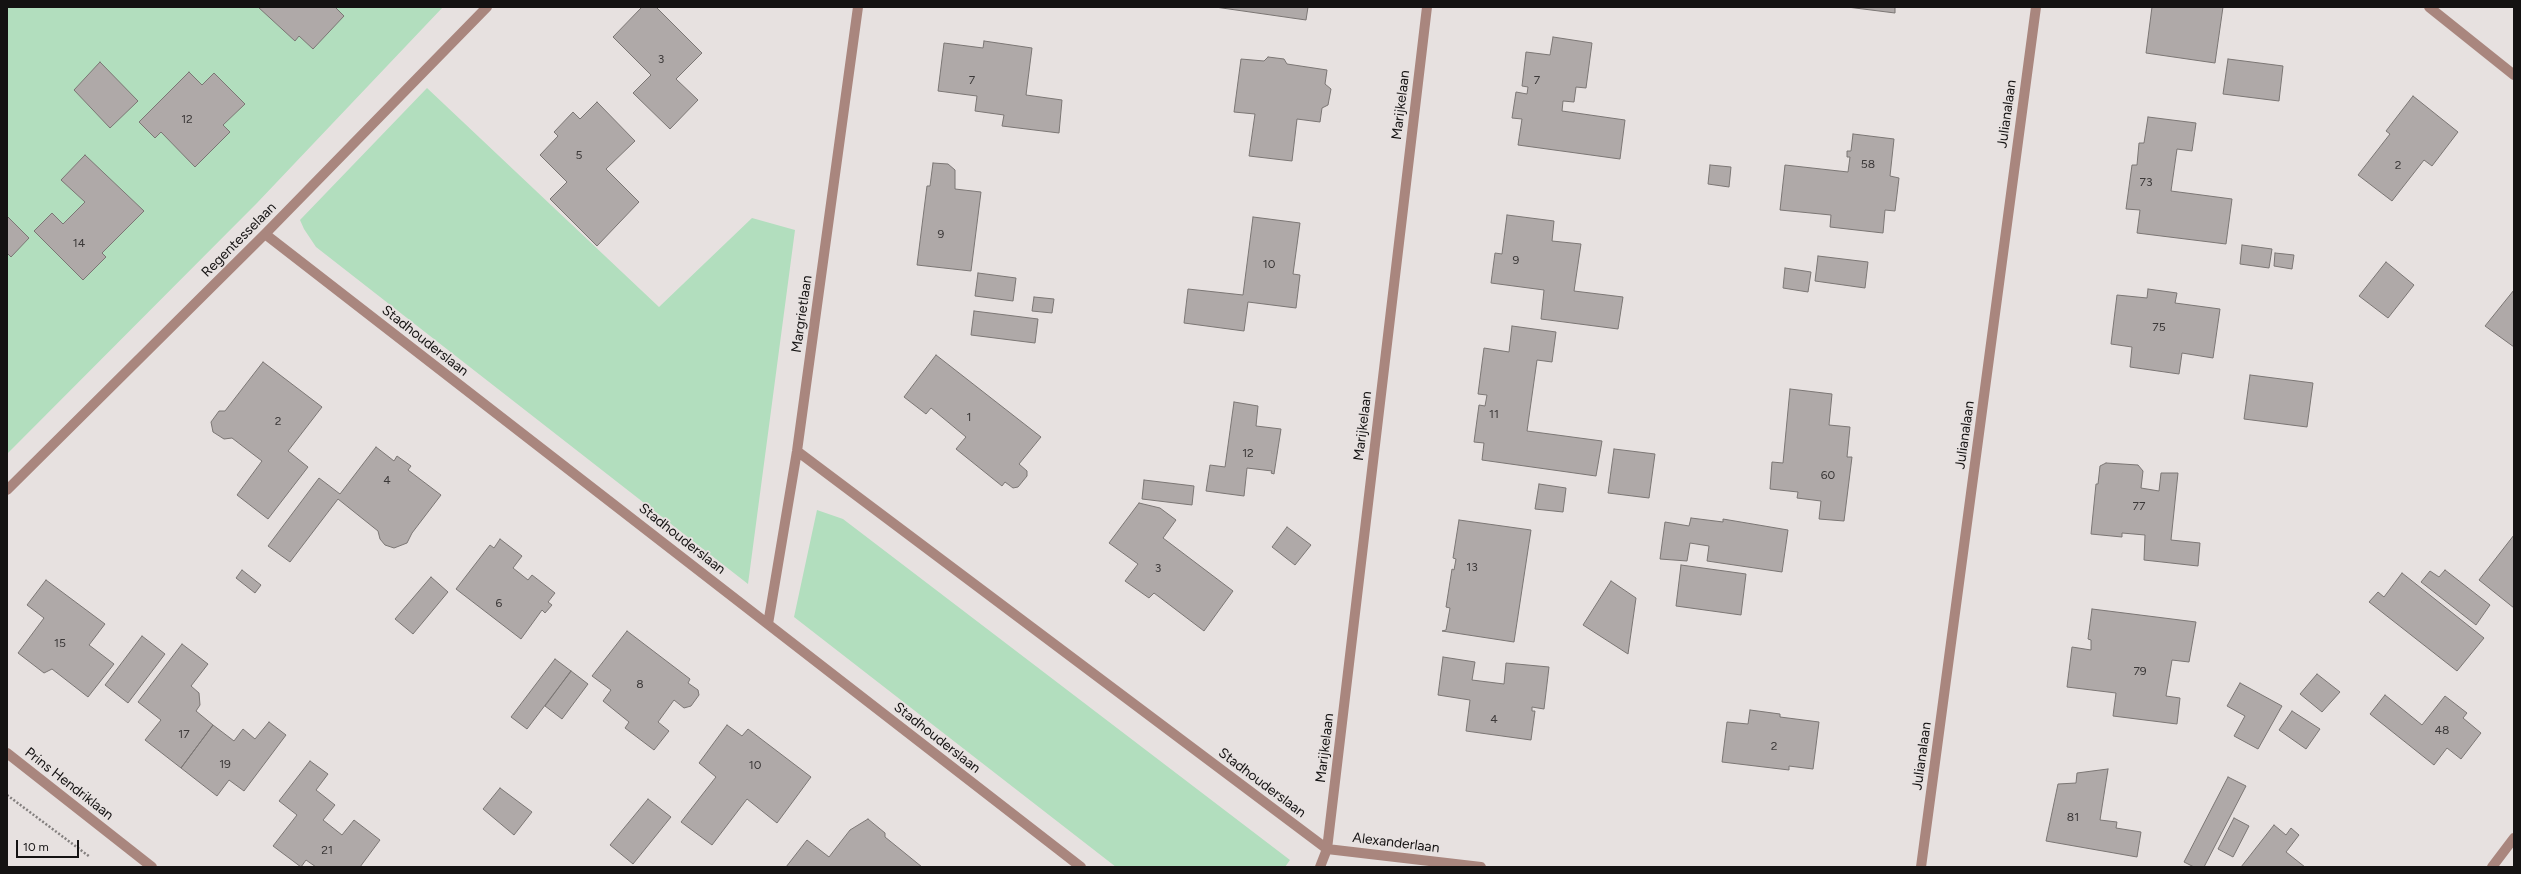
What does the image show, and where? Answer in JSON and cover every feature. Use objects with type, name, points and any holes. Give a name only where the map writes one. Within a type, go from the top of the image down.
[{"type":"street","name":"Regentesselaan","points":[[7,490],[265,234],[487,7]]},
{"type":"street","name":"Margrietlaan","points":[[768,624],[797,451],[858,7]]},
{"type":"street","name":"Marijkelaan","points":[[1327,849],[1427,7]]},
{"type":"street","name":"Julianalaan","points":[[1921,867],[2036,7]]},
{"type":"street","points":[[2428,7],[2514,75]]},
{"type":"street","name":"Stadhouderslaan","points":[[265,234],[1081,867]]},
{"type":"street","name":"Stadhouderslaan","points":[[797,451],[1327,849]]},
{"type":"street","name":"Prins Hendriklaan","points":[[7,753],[152,867]]},
{"type":"street","points":[[2492,867],[2514,838]]},
{"type":"street","points":[[1320,867],[1327,849]]},
{"type":"street","name":"Alexanderlaan","points":[[1327,849],[1481,867]]},
{"type":"path","points":[[7,795],[92,858]]},
{"type":"green space","points":[[7,7],[443,7],[257,203],[7,454]]},
{"type":"green space","points":[[427,88],[659,307],[752,218],[795,230],[748,584],[316,247],[304,229],[300,220]]},
{"type":"green space","points":[[817,510],[843,519],[1290,860],[1285,867],[1116,867],[794,617]]},
{"type":"building","points":[[258,7],[335,7],[344,16],[313,49],[299,36],[295,41]]},
{"type":"building","points":[[642,7],[656,7],[702,53],[676,79],[698,100],[670,129],[633,93],[651,75],[613,37]]},
{"type":"building","points":[[1215,7],[1308,7],[1306,20]]},
{"type":"building","points":[[1847,7],[1895,7],[1895,13]]},
{"type":"building","points":[[2152,7],[2223,7],[2215,63],[2146,53]]},
{"type":"building","points":[[1553,37],[1592,43],[1586,88],[1576,87],[1574,102],[1563,101],[1562,111],[1625,120],[1620,159],[1518,145],[1522,119],[1512,118],[1516,92],[1527,94],[1528,87],[1522,86],[1526,52],[1550,55]]},
{"type":"building","points":[[984,41],[1032,48],[1026,95],[1062,100],[1059,133],[1002,126],[1004,115],[975,111],[977,96],[938,91],[944,43],[983,48]]},
{"type":"building","points":[[1268,57],[1284,59],[1287,64],[1327,70],[1325,84],[1331,89],[1328,105],[1322,108],[1320,122],[1297,119],[1292,161],[1249,156],[1255,114],[1234,112],[1241,59],[1264,61]]},
{"type":"building","points":[[2228,59],[2283,66],[2279,101],[2223,94]]},
{"type":"building","points":[[100,62],[138,101],[110,128],[74,90]]},
{"type":"building","points":[[189,72],[202,85],[214,73],[245,104],[223,125],[230,132],[195,167],[161,132],[155,138],[139,122]]},
{"type":"building","points":[[2413,96],[2458,132],[2432,166],[2424,160],[2392,201],[2358,175],[2390,134],[2386,131]]},
{"type":"building","points":[[597,102],[635,141],[606,169],[639,202],[597,246],[550,199],[567,182],[540,155],[558,136],[554,132],[573,112],[580,119]]},
{"type":"building","points":[[2148,117],[2196,123],[2192,151],[2177,149],[2171,191],[2232,199],[2226,244],[2137,233],[2140,210],[2126,209],[2132,165],[2137,165],[2139,143],[2144,143]]},
{"type":"building","points":[[1853,134],[1894,139],[1890,176],[1899,178],[1895,211],[1885,210],[1883,233],[1830,227],[1831,215],[1780,210],[1785,165],[1848,172],[1850,157],[1847,157],[1847,151],[1851,151]]},
{"type":"building","points":[[85,155],[144,211],[102,253],[106,257],[83,280],[34,231],[52,213],[63,224],[85,202],[61,180]]},
{"type":"building","points":[[933,163],[948,164],[955,170],[955,189],[981,192],[971,271],[917,265],[927,186],[930,186]]},
{"type":"building","points":[[1710,165],[1731,167],[1729,187],[1708,184]]},
{"type":"building","points":[[1507,215],[1554,221],[1552,241],[1581,244],[1574,291],[1623,297],[1618,329],[1541,319],[1544,290],[1491,283],[1495,253],[1502,254]]},
{"type":"building","points":[[7,216],[29,238],[11,257],[7,253]]},
{"type":"building","points":[[1253,217],[1300,223],[1293,274],[1300,275],[1296,308],[1248,302],[1244,331],[1184,323],[1188,289],[1243,295]]},
{"type":"building","points":[[2242,245],[2272,249],[2269,268],[2240,264]]},
{"type":"building","points":[[2275,253],[2294,255],[2292,269],[2274,266]]},
{"type":"building","points":[[1818,256],[1868,262],[1865,288],[1815,281]]},
{"type":"building","points":[[2386,262],[2414,285],[2388,318],[2359,296]]},
{"type":"building","points":[[1785,268],[1811,272],[1808,292],[1783,288]]},
{"type":"building","points":[[978,273],[1016,278],[1013,301],[975,296]]},
{"type":"building","points":[[2148,289],[2177,293],[2175,303],[2220,309],[2213,358],[2182,353],[2179,374],[2130,367],[2132,347],[2111,344],[2117,295],[2147,298]]},
{"type":"building","points":[[2514,290],[2514,347],[2485,326]]},
{"type":"building","points":[[1034,297],[1054,299],[1052,313],[1032,311]]},
{"type":"building","points":[[974,311],[1038,319],[1035,343],[971,335]]},
{"type":"building","points":[[1512,326],[1556,332],[1552,362],[1537,360],[1527,431],[1602,441],[1596,476],[1482,460],[1484,443],[1474,442],[1479,405],[1485,406],[1487,395],[1478,394],[1484,348],[1509,352]]},
{"type":"building","points":[[936,355],[1041,437],[1019,464],[1027,471],[1027,476],[1018,487],[1013,488],[1005,482],[1002,486],[956,449],[966,437],[931,408],[926,414],[904,397]]},
{"type":"building","points":[[263,362],[322,407],[288,451],[308,467],[268,519],[237,495],[262,461],[232,438],[224,439],[213,432],[211,422],[219,411],[225,411]]},
{"type":"building","points":[[2250,375],[2313,383],[2307,427],[2244,419]]},
{"type":"building","points":[[1790,389],[1832,394],[1829,425],[1850,427],[1847,457],[1852,457],[1844,521],[1819,519],[1821,501],[1797,498],[1798,492],[1770,489],[1772,462],[1783,463]]},
{"type":"building","points":[[1234,402],[1258,406],[1256,426],[1281,429],[1274,474],[1271,473],[1272,471],[1247,468],[1244,496],[1206,491],[1210,465],[1225,467]]},
{"type":"building","points":[[376,447],[394,461],[397,456],[411,466],[408,470],[441,495],[412,533],[407,543],[394,548],[385,545],[380,539],[378,531],[338,499],[290,562],[268,546],[319,478],[340,494]]},
{"type":"building","points":[[1614,449],[1655,454],[1649,498],[1608,493]]},
{"type":"building","points":[[2106,463],[2138,465],[2143,471],[2141,488],[2159,491],[2161,473],[2178,473],[2171,540],[2200,543],[2198,566],[2144,560],[2145,535],[2122,533],[2122,537],[2091,534],[2096,484],[2098,484],[2100,466]]},
{"type":"building","points":[[1144,480],[1194,486],[1192,505],[1142,499]]},
{"type":"building","points":[[1539,484],[1566,488],[1563,512],[1535,509]]},
{"type":"building","points":[[1139,503],[1160,508],[1176,520],[1163,538],[1233,591],[1204,631],[1154,593],[1149,598],[1125,581],[1138,564],[1109,543]]},
{"type":"building","points":[[1691,518],[1723,522],[1723,519],[1788,530],[1782,572],[1707,561],[1709,546],[1690,543],[1687,561],[1660,559],[1665,522],[1689,526]]},
{"type":"building","points":[[1459,520],[1531,530],[1514,642],[1442,631],[1446,630],[1450,608],[1446,607],[1452,569],[1454,570],[1456,559],[1453,558]]},
{"type":"building","points":[[1287,527],[1311,545],[1295,565],[1272,547]]},
{"type":"building","points":[[2514,535],[2514,608],[2479,580]]},
{"type":"building","points":[[500,539],[522,556],[513,568],[528,580],[532,575],[555,593],[548,602],[552,605],[545,613],[542,610],[521,639],[456,589],[490,545],[494,548]]},
{"type":"building","points":[[1681,565],[1746,574],[1741,615],[1676,606]]},
{"type":"building","points":[[242,570],[261,585],[255,593],[236,578]]},
{"type":"building","points":[[2445,570],[2490,605],[2476,625],[2421,582],[2430,571],[2439,577]]},
{"type":"building","points":[[2402,573],[2484,638],[2457,671],[2369,602],[2378,592],[2384,597]]},
{"type":"building","points":[[431,577],[448,592],[413,634],[395,619]]},
{"type":"building","points":[[46,580],[105,624],[89,645],[114,664],[88,697],[52,669],[44,673],[18,653],[44,618],[27,605]]},
{"type":"building","points":[[1611,581],[1636,598],[1628,654],[1583,625]]},
{"type":"building","points":[[2092,609],[2196,622],[2189,662],[2172,660],[2166,696],[2180,698],[2177,724],[2113,716],[2116,693],[2067,687],[2072,647],[2091,650],[2091,640],[2088,639]]},
{"type":"building","points":[[627,631],[690,679],[688,683],[698,690],[699,695],[691,706],[684,708],[674,700],[658,722],[669,731],[654,750],[625,728],[629,722],[603,701],[611,690],[592,676]]},
{"type":"building","points":[[142,636],[165,654],[128,703],[105,685]]},
{"type":"building","points":[[182,644],[208,664],[191,686],[199,693],[200,705],[196,711],[213,725],[181,768],[145,740],[161,720],[138,702]]},
{"type":"building","points":[[1443,657],[1475,662],[1472,680],[1504,684],[1506,663],[1549,667],[1544,709],[1532,707],[1532,711],[1535,711],[1531,740],[1466,731],[1470,700],[1438,695]]},
{"type":"building","points":[[555,659],[571,671],[527,729],[511,717]]},
{"type":"building","points":[[571,671],[588,684],[562,719],[545,706]]},
{"type":"building","points":[[2317,674],[2340,692],[2322,712],[2300,694]]},
{"type":"building","points":[[2240,683],[2282,706],[2258,749],[2234,736],[2245,716],[2227,706]]},
{"type":"building","points":[[2385,695],[2422,725],[2445,696],[2467,713],[2463,718],[2481,733],[2461,759],[2447,748],[2434,765],[2370,714]]},
{"type":"building","points":[[1750,710],[1780,714],[1780,717],[1819,722],[1813,769],[1789,766],[1789,770],[1722,762],[1727,722],[1748,724]]},
{"type":"building","points":[[2292,711],[2320,729],[2306,749],[2279,730]]},
{"type":"building","points":[[269,722],[286,735],[244,791],[229,780],[217,796],[181,768],[213,725],[234,741],[243,729],[255,739]]},
{"type":"building","points":[[727,725],[742,736],[748,729],[811,777],[777,823],[747,799],[712,845],[681,822],[716,777],[699,763]]},
{"type":"building","points":[[310,761],[328,774],[316,790],[335,805],[323,820],[342,835],[354,820],[380,840],[360,867],[316,867],[306,860],[301,867],[273,846],[297,815],[279,801]]},
{"type":"building","points":[[2108,769],[2100,820],[2117,822],[2116,828],[2141,832],[2137,857],[2046,841],[2058,784],[2076,783],[2077,773]]},
{"type":"building","points":[[2228,777],[2246,786],[2204,867],[2194,867],[2184,862]]},
{"type":"building","points":[[500,788],[532,812],[514,835],[483,809]]},
{"type":"building","points":[[648,799],[671,817],[633,864],[610,845]]},
{"type":"building","points":[[2234,818],[2249,826],[2233,857],[2218,849]]},
{"type":"building","points":[[868,819],[885,833],[885,837],[922,867],[786,867],[807,840],[829,857],[850,830]]},
{"type":"building","points":[[2274,825],[2286,835],[2291,828],[2299,835],[2286,852],[2305,867],[2241,867]]}]
